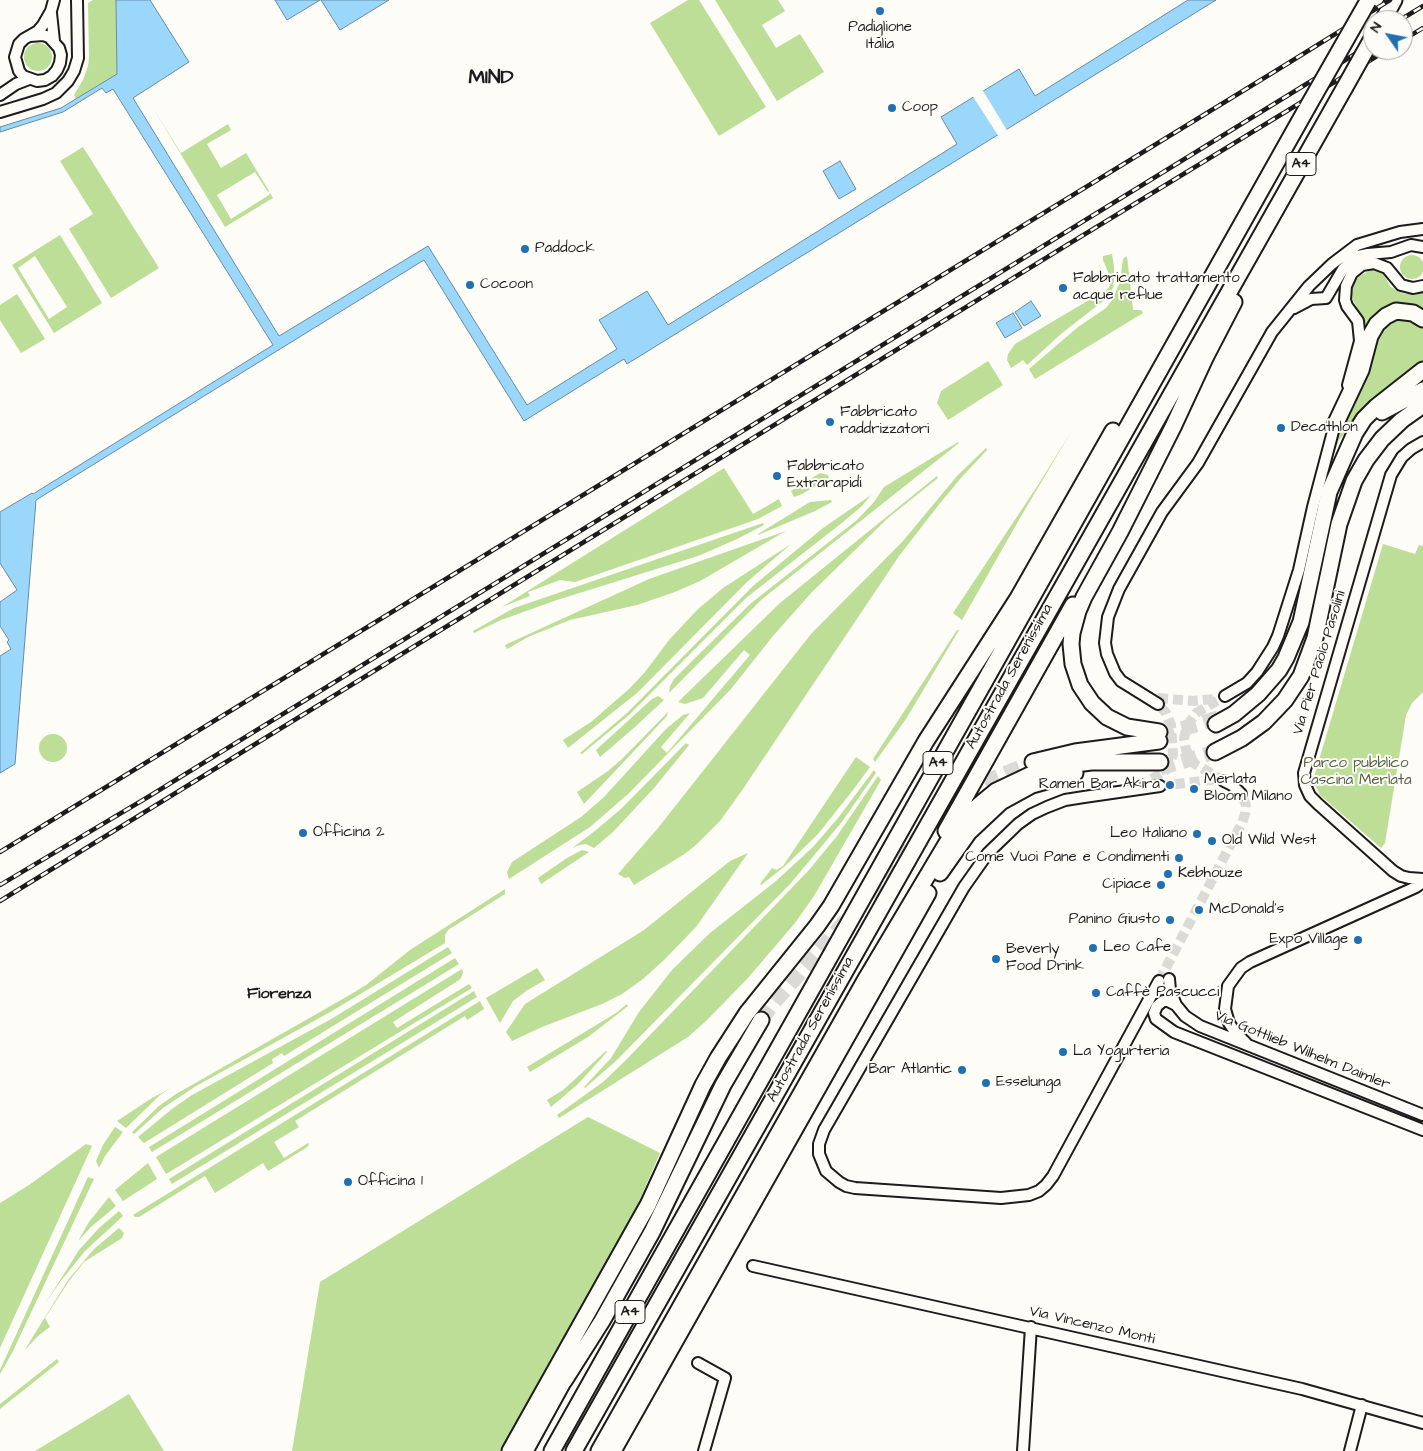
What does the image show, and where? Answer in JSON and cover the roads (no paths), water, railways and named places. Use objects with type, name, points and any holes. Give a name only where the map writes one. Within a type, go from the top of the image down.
[{"type":"highway","name":"Autostrada Serenissima","points":[[552,1451],[1368,0]]},
{"type":"highway","name":"A4","points":[[867,977],[921,875],[1173,427],[1264,237],[1363,55]]},
{"type":"highway","name":"Autostrada Serenissima","points":[[574,1451],[1205,334],[1264,237]]},
{"type":"highway","name":"A4","points":[[525,1451],[639,1239],[703,1085],[729,1038],[831,906],[926,741],[1018,598],[1151,364],[1221,261]]},
{"type":"highway","points":[[1335,425],[1361,370],[1370,336],[1377,324],[1386,316],[1396,311],[1413,313],[1423,318]]},
{"type":"highway","points":[[1217,721],[1258,694],[1279,670],[1297,636],[1306,603],[1325,506],[1333,482],[1355,433],[1369,413],[1423,370]]},
{"type":"highway","points":[[1344,458],[1360,433],[1375,418],[1397,403],[1423,390]]},
{"type":"highway","points":[[1216,752],[1242,738],[1264,722],[1285,700],[1301,676],[1315,638],[1339,524],[1354,481],[1374,449],[1392,430],[1423,406]]},
{"type":"highway","points":[[1033,762],[1075,752],[1159,737],[1128,727],[1106,716],[1099,710],[1085,694],[1080,684],[1073,664],[1071,644],[1075,622],[1084,597],[1120,532],[1173,427]]},
{"type":"highway","points":[[599,1451],[867,977],[951,836],[973,810],[996,791],[1034,773],[1060,766],[1091,762],[1158,774]]},
{"type":"highway","points":[[616,1447],[937,877],[969,832],[1001,802],[1032,785],[1079,772],[1158,774]]},
{"type":"highway","points":[[564,1381],[602,1321],[652,1232],[722,1085],[761,1020]]},
{"type":"highway","points":[[510,1451],[648,1205],[692,1110]]},
{"type":"street","points":[[3,93],[12,81],[16,64],[16,50],[19,44],[38,32],[44,25],[54,0]]},
{"type":"street","points":[[0,112],[43,99],[56,92],[68,81],[74,71],[78,58],[77,0]]},
{"type":"street","points":[[51,11],[54,41]]},
{"type":"street","points":[[16,64],[23,76],[37,81],[45,80],[57,70],[61,55],[54,41],[43,35],[30,36]]},
{"type":"street","points":[[3,93],[29,79]]},
{"type":"street","points":[[1158,701],[1136,691],[1121,681],[1106,654],[1105,632],[1112,603],[1118,589],[1162,512],[1198,463],[1272,332],[1282,318],[1318,276],[1350,249],[1363,242],[1389,234],[1423,229]]},
{"type":"street","points":[[1282,318],[1300,303],[1311,299],[1326,298],[1344,269],[1353,259],[1363,255],[1398,250],[1404,246],[1422,247]]},
{"type":"street","points":[[1393,276],[1391,262],[1398,250]]},
{"type":"street","points":[[1225,696],[1247,683],[1270,653],[1278,636],[1299,570],[1313,507],[1360,341],[1358,321],[1345,300],[1348,279],[1357,268],[1368,263],[1374,263],[1384,266],[1396,282],[1407,288],[1423,286]]},
{"type":"street","name":"Via Pier Paolo Pasolini","points":[[1423,442],[1402,457],[1391,475],[1304,773],[1305,785],[1310,796],[1318,804],[1393,871],[1401,876],[1423,880]]},
{"type":"street","points":[[1158,774],[1122,791],[1066,800],[1032,814],[1018,824],[988,854],[964,887],[824,1130],[819,1144],[819,1154],[822,1163],[826,1171],[839,1182],[855,1188],[1001,1198],[1029,1195],[1040,1191],[1053,1176],[1164,980],[1176,1005]]},
{"type":"street","points":[[1224,781],[1232,785],[1241,794]]},
{"type":"street","name":"Via Pier Paolo Pasolini","points":[[1250,1047],[1235,1032],[1229,1022],[1225,1009],[1228,986],[1241,968],[1250,962],[1416,887],[1423,880]]},
{"type":"street","points":[[1168,1028],[1156,1019],[1155,1009],[1163,1001],[1172,1002],[1176,1005]]},
{"type":"street","name":"Via Gottlieb Wilhelm Daimler","points":[[1176,1005],[1185,1016],[1200,1026],[1423,1115]]},
{"type":"street","points":[[1132,1034],[1140,1025],[1149,1023],[1159,1024],[1168,1028]]},
{"type":"street","name":"Via Gottlieb Wilhelm Daimler","points":[[1168,1028],[1423,1130]]},
{"type":"street","name":"Via Vincenzo Monti","points":[[753,1266],[1302,1389],[1423,1423]]},
{"type":"street","points":[[1023,1451],[1031,1327]]},
{"type":"street","points":[[698,1363],[725,1378],[704,1451]]},
{"type":"street","points":[[1350,1451],[1362,1405]]},
{"type":"water","points":[[116,0],[150,0],[189,62],[133,98],[279,336],[428,246],[527,405],[617,349],[599,320],[647,291],[668,325],[957,144],[941,117],[1019,69],[1035,96],[1188,0],[1216,0],[627,364],[624,359],[524,421],[424,260],[36,500],[15,764],[0,773],[0,656],[11,649],[7,642],[9,640],[0,626],[0,602],[17,590],[0,563],[0,512],[33,494],[273,345],[113,89],[106,93],[102,88],[63,112],[0,132],[0,127],[61,108],[117,74]]},
{"type":"water","points":[[275,0],[320,0],[287,20]]},
{"type":"water","points":[[321,0],[389,0],[340,30]]},
{"type":"water","points":[[840,161],[856,189],[839,199],[823,171]]},
{"type":"water","points":[[1031,301],[1041,316],[1024,326],[1015,312]]},
{"type":"water","points":[[1013,313],[1022,328],[1005,338],[996,323]]},
{"type":"tunnel","points":[[1224,781],[1195,764],[1186,750],[1184,738],[1187,726],[1196,713],[1225,696]]},
{"type":"tunnel","points":[[1158,698],[1193,701],[1214,699]]},
{"type":"tunnel","points":[[1152,779],[1166,770],[1173,755],[1171,725],[1166,713],[1158,704]]},
{"type":"tunnel","points":[[1159,732],[1173,731],[1218,718]]},
{"type":"tunnel","points":[[1160,768],[1215,752]]},
{"type":"tunnel","points":[[869,894],[923,832],[955,803],[992,779],[1033,762]]},
{"type":"tunnel","points":[[1160,786],[1218,779]]},
{"type":"tunnel","points":[[1159,981],[1242,823],[1246,805],[1241,794]]},
{"type":"tunnel","points":[[761,1020],[847,919]]},
{"type":"railway","points":[[0,852],[1390,0]]},
{"type":"railway","points":[[1413,12],[1423,6]]},
{"type":"railway","points":[[1413,34],[1423,28]]},
{"type":"railway","points":[[0,885],[148,797],[1363,49]]},
{"type":"railway","points":[[0,901],[1371,60]]},
{"type":"place","name":"Padiglione Italia","points":[[880,11]]},
{"type":"place","name":"Coop","points":[[892,108]]},
{"type":"place","name":"Paddock","points":[[525,249]]},
{"type":"place","name":"Cocoon","points":[[470,285]]},
{"type":"place","name":"Fabbricato trattamento acque reflue","points":[[1063,288]]},
{"type":"place","name":"Fabbricato raddrizzatori","points":[[830,422]]},
{"type":"place","name":"Decathlon","points":[[1281,428]]},
{"type":"place","name":"Fabbricato Extrarapidi","points":[[777,476]]},
{"type":"place","name":"Ramen Bar Akira","points":[[1170,785]]},
{"type":"place","name":"Merlata Bloom Milano","points":[[1194,789]]},
{"type":"place","name":"Officina 2","points":[[303,833]]},
{"type":"place","name":"Leo Italiano","points":[[1197,834]]},
{"type":"place","name":"Old Wild West","points":[[1212,841]]},
{"type":"place","name":"Come Vuoi Pane e Condimenti","points":[[1179,858]]},
{"type":"place","name":"Kebhouze","points":[[1168,874]]},
{"type":"place","name":"Cipiace","points":[[1161,885]]},
{"type":"place","name":"McDonald's","points":[[1199,910]]},
{"type":"place","name":"Panino Giusto","points":[[1170,920]]},
{"type":"place","name":"Expo Village","points":[[1358,940]]},
{"type":"place","name":"Leo Cafe","points":[[1093,948]]},
{"type":"place","name":"Beverly Food Drink","points":[[996,959]]},
{"type":"place","name":"Caffè Pascucci","points":[[1096,993]]},
{"type":"place","name":"La Yogurteria","points":[[1063,1052]]},
{"type":"place","name":"Bar Atlantic","points":[[962,1070]]},
{"type":"place","name":"Esselunga","points":[[986,1083]]},
{"type":"place","name":"Officina 1","points":[[348,1182]]},
{"type":"district","name":"MIND","points":[[491,79]]},
{"type":"district","name":"Fiorenza","points":[[279,995]]},
{"type":"park label","name":"Parco pubblico Cascina Merlata","points":[[1356,772]]}]
